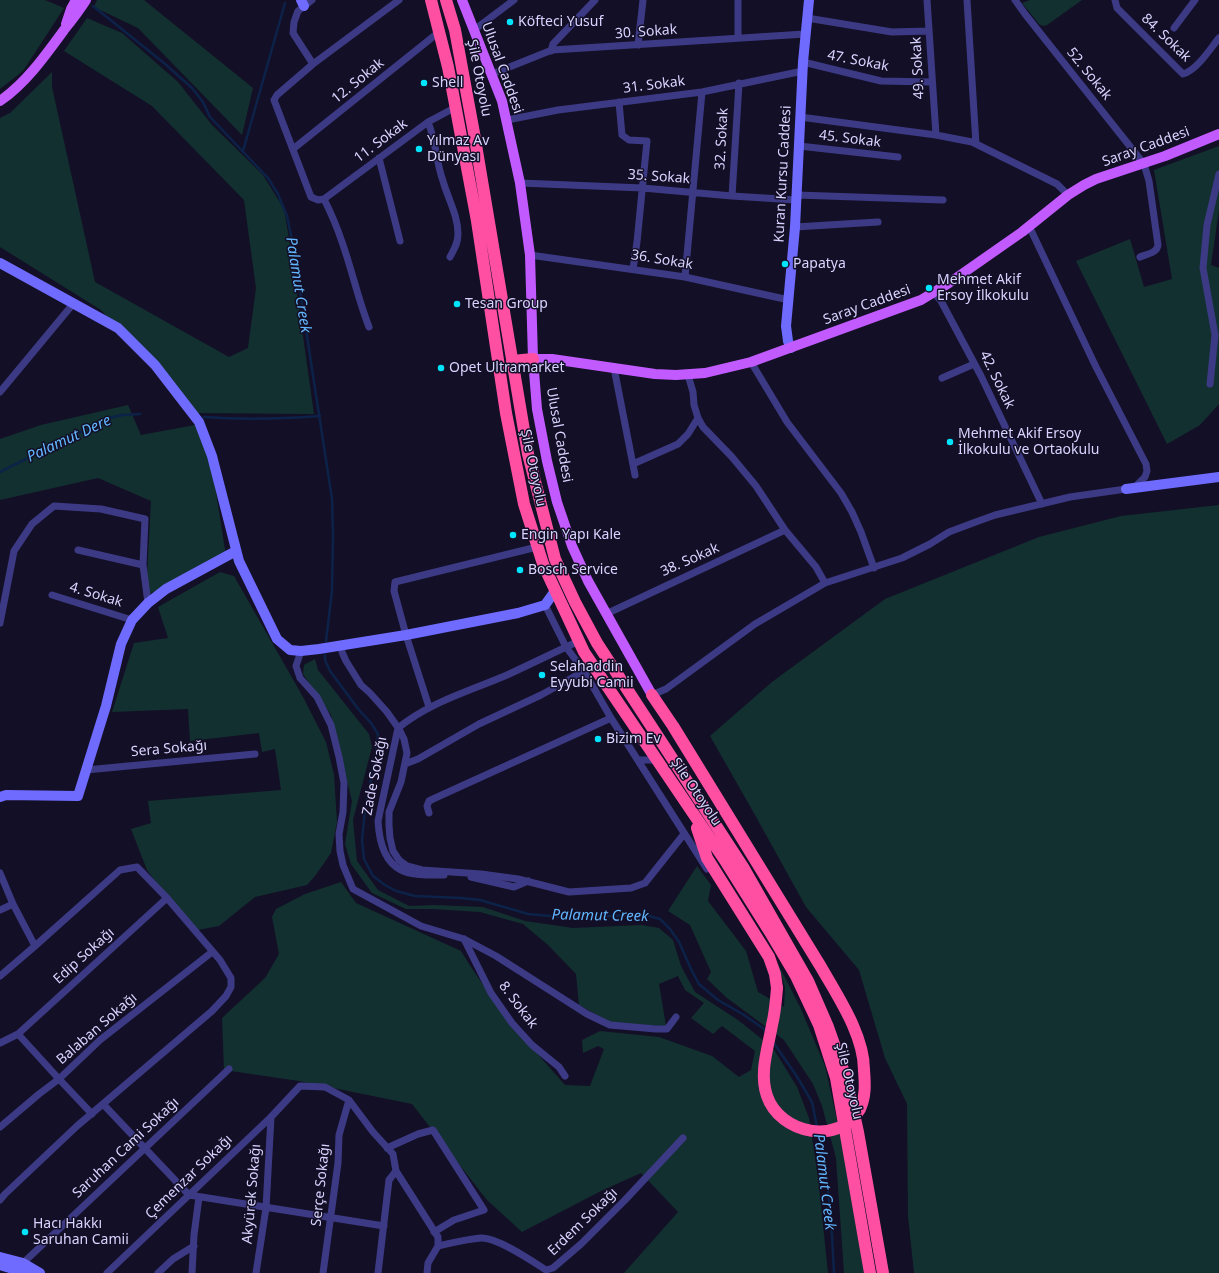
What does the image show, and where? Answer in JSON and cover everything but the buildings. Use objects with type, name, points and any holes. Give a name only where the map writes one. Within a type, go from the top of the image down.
[{"type":"highway","name":"Şile Otoyolu","points":[[431,0],[448,67],[477,220],[506,414],[524,504],[537,547],[554,591],[579,640],[589,669],[656,760],[726,862],[796,976],[819,1025],[836,1078],[870,1273]]},
{"type":"highway","name":"Şile Otoyolu","points":[[447,0],[455,30],[476,141],[528,454],[555,559],[575,602],[597,643],[743,867],[808,981],[828,1027],[846,1078],[858,1132],[883,1273]]},
{"type":"highway","points":[[512,361],[533,359]]},
{"type":"highway","points":[[652,695],[673,726],[776,893],[841,1003],[855,1032],[864,1060],[865,1088],[863,1102],[856,1114],[846,1124],[839,1128],[826,1132],[810,1131],[789,1122],[778,1114],[767,1096],[764,1077],[766,1051],[776,1006],[777,988],[775,974],[768,956],[707,858],[693,813]]},
{"type":"highway","points":[[776,893],[808,981]]},
{"type":"main road","points":[[64,30],[71,9],[76,0]]},
{"type":"main road","points":[[0,101],[14,91],[57,42],[86,0]]},
{"type":"main road","name":"Ulusal Caddesi","points":[[462,0],[502,101],[520,183],[530,255],[533,359],[537,409],[557,502],[572,546],[588,581],[652,695]]},
{"type":"main road","name":"Saray Caddesi","points":[[533,359],[552,359],[655,374],[676,375],[704,373],[751,362],[921,300],[1029,226],[1068,195],[1084,185],[1096,179],[1144,164],[1219,134]]},
{"type":"street","points":[[368,327],[360,305],[343,243],[334,219],[324,200],[318,200],[311,197],[274,100],[277,95],[313,64],[399,0]]},
{"type":"street","points":[[474,30],[514,0]]},
{"type":"street","points":[[551,51],[553,44],[595,0]]},
{"type":"street","points":[[638,45],[643,0]]},
{"type":"street","points":[[738,0],[738,38]]},
{"type":"street","name":"Kuran Kursu Caddesi","points":[[791,348],[788,341],[786,326],[795,227],[805,34],[809,0]]},
{"type":"street","name":"49. Sokak","points":[[927,0],[936,134]]},
{"type":"street","points":[[967,0],[976,144]]},
{"type":"street","name":"52. Sokak","points":[[1015,0],[1024,14],[1144,164]]},
{"type":"street","name":"84. Sokak","points":[[1115,0],[1114,2],[1117,8],[1183,74],[1189,72],[1206,55],[1219,38]]},
{"type":"street","points":[[1174,28],[1194,0]]},
{"type":"street","points":[[306,2],[298,11],[294,22],[293,33],[313,64]]},
{"type":"street","points":[[807,18],[892,32],[929,31]]},
{"type":"street","name":"12. Sokak","points":[[293,149],[439,32]]},
{"type":"street","name":"30. Sokak","points":[[492,74],[551,51],[805,34]]},
{"type":"street","name":"47. Sokak","points":[[803,67],[881,81],[932,82]]},
{"type":"street","name":"31. Sokak","points":[[507,120],[558,110],[702,92],[803,67]]},
{"type":"street","name":"32. Sokak","points":[[732,196],[738,83]]},
{"type":"street","points":[[685,277],[702,92]]},
{"type":"street","points":[[619,102],[622,135],[629,140],[647,141],[633,269]]},
{"type":"street","name":"11. Sokak","points":[[324,200],[428,122],[456,107]]},
{"type":"street","points":[[800,117],[936,134],[972,142],[1057,184],[1068,195]]},
{"type":"street","points":[[428,122],[432,131],[442,181],[454,210],[458,233],[457,244],[450,257]]},
{"type":"street","name":"45. Sokak","points":[[799,146],[898,157]]},
{"type":"street","points":[[379,158],[400,241]]},
{"type":"street","points":[[1140,257],[1158,249],[1149,181],[1144,164]]},
{"type":"street","points":[[1210,384],[1215,335],[1203,268],[1207,225],[1219,174]]},
{"type":"street","name":"35. Sokak","points":[[520,183],[643,188],[732,196],[943,200]]},
{"type":"street","points":[[795,227],[878,222]]},
{"type":"street","points":[[1029,226],[1096,367],[1146,464],[1147,471],[1145,477],[1136,486],[1126,489]]},
{"type":"street","name":"36. Sokak","points":[[530,255],[685,277],[789,300]]},
{"type":"street","points":[[0,263],[118,328],[155,365],[199,422],[212,456],[239,561],[276,639],[290,650],[301,651],[341,646],[518,613],[545,605],[554,591]]},
{"type":"street","name":"42. Sokak","points":[[934,292],[941,301],[974,364],[1042,504]]},
{"type":"street","points":[[0,392],[73,304]]},
{"type":"street","points":[[751,362],[787,422],[841,493],[861,532],[874,568]]},
{"type":"street","points":[[942,378],[974,364]]},
{"type":"street","points":[[614,368],[635,475]]},
{"type":"street","points":[[688,375],[693,392],[694,405],[698,418],[703,427],[732,457],[756,486],[785,530],[816,567],[825,583]]},
{"type":"street","points":[[633,464],[678,444],[688,434],[698,418]]},
{"type":"street","points":[[652,695],[666,689],[755,624],[825,583],[902,558],[930,544],[949,532],[972,523],[995,515],[1070,497],[1219,477]]},
{"type":"street","points":[[0,623],[14,551],[32,524],[54,506],[101,509],[145,519],[143,565],[148,602]]},
{"type":"street","name":"38. Sokak","points":[[606,614],[785,530]]},
{"type":"street","points":[[429,707],[394,592],[395,582],[537,547]]},
{"type":"street","points":[[78,550],[143,565]]},
{"type":"street","points":[[0,797],[6,795],[78,796],[106,706],[121,644],[132,620],[148,602],[166,589],[236,551]]},
{"type":"street","name":"4. Sokak","points":[[52,595],[132,620]]},
{"type":"street","points":[[545,605],[566,646],[589,669],[611,718],[709,872]]},
{"type":"street","name":"Zade Sokağı","points":[[528,881],[514,887],[477,878],[430,875],[402,871],[393,865],[382,848],[378,821],[398,728],[410,718],[429,707],[508,674],[579,640]]},
{"type":"street","points":[[341,646],[342,652],[360,685],[370,693],[387,712],[404,739],[407,753],[405,764],[401,782],[389,812],[390,838],[393,851],[399,860],[407,866],[422,870],[481,874],[518,879],[569,892],[631,888],[645,883],[684,834]]},
{"type":"street","points":[[301,651],[296,666],[300,678],[317,697],[331,725],[339,757],[344,783],[343,812],[339,834],[340,851],[343,865],[353,889],[421,926],[464,939],[496,956],[587,1014],[610,1025],[667,1029],[676,1018]]},
{"type":"street","points":[[405,764],[418,759],[479,724],[541,695],[589,669]]},
{"type":"street","points":[[429,813],[427,806],[429,801],[434,798],[611,718]]},
{"type":"street","name":"Sera Sokağı","points":[[86,770],[255,754]]},
{"type":"street","points":[[638,760],[656,760]]},
{"type":"street","points":[[0,976],[36,946],[120,870],[137,867],[168,898],[220,960],[230,978],[231,987],[226,996],[212,1011],[103,1104],[0,1200]]},
{"type":"street","points":[[0,873],[13,904],[36,946]]},
{"type":"street","name":"Edip Sokağı","points":[[0,1043],[18,1034],[168,898]]},
{"type":"street","points":[[0,910],[13,904]]},
{"type":"street","name":"8. Sokak","points":[[464,939],[491,993],[512,1023],[532,1045],[560,1067],[566,1076]]},
{"type":"street","name":"Balaban Sokağı","points":[[0,1127],[39,1094],[59,1080],[100,1040],[212,952]]},
{"type":"street","points":[[18,1034],[92,1114]]},
{"type":"street","name":"Saruhan Cami Sokağı","points":[[21,1270],[144,1148],[229,1069]]},
{"type":"street","name":"Çemenzar Sokağı","points":[[107,1273],[271,1117],[300,1086],[325,1087],[349,1100]]},
{"type":"street","points":[[349,1100],[373,1132],[393,1154],[396,1171],[438,1237],[438,1246],[428,1264],[427,1273]]},
{"type":"street","name":"Serçe Sokağı","points":[[323,1273],[338,1163],[339,1135],[349,1100]]},
{"type":"street","points":[[103,1104],[189,1195],[384,1226]]},
{"type":"street","name":"Akyürek Sokağı","points":[[256,1273],[266,1208],[271,1117]]},
{"type":"street","points":[[388,1148],[418,1134],[433,1130],[484,1210],[454,1220],[434,1232]]},
{"type":"street","name":"Erdem Sokağı","points":[[438,1246],[483,1238],[492,1240],[512,1249],[547,1271],[553,1268],[581,1244],[683,1138]]},
{"type":"street","points":[[378,1273],[389,1180],[396,1171]]},
{"type":"street","points":[[192,1273],[199,1197]]},
{"type":"street","points":[[158,1273],[173,1258],[194,1246]]},
{"type":"street","points":[[0,1257],[21,1270]]},
{"type":"street","points":[[0,1265],[40,1273]]},
{"type":"green space","points":[[0,0],[45,0],[64,8],[23,71],[0,89]]},
{"type":"green space","points":[[97,0],[144,0],[253,88],[242,135],[138,28],[94,7]]},
{"type":"green space","points":[[1030,0],[1082,0],[1047,25],[1043,26],[1039,24],[1022,3]]},
{"type":"green space","points":[[87,18],[122,33],[178,82],[212,125],[263,175],[284,209],[314,414],[196,413],[186,405],[101,310],[0,247],[0,118],[10,113],[52,72],[52,87],[95,282],[229,357],[248,348],[256,288],[244,200],[152,106],[64,51]]},
{"type":"green space","points":[[1219,146],[1219,210],[1211,265],[1219,268],[1219,404],[1200,425],[1167,444],[1076,261],[1130,239],[1144,287],[1172,279],[1154,170]]},
{"type":"green space","points":[[128,405],[141,435],[195,425],[209,448],[226,556],[217,566],[146,595],[151,501],[98,478],[0,500],[0,439],[41,425]]},
{"type":"green space","points":[[1219,505],[1219,1273],[914,1273],[908,1216],[907,1104],[885,1058],[859,970],[806,907],[710,736],[772,682],[885,599],[1039,537],[1121,516]]},
{"type":"green space","points":[[220,572],[234,576],[303,697],[326,742],[334,775],[337,822],[331,853],[307,885],[255,897],[219,926],[192,931],[147,870],[131,829],[151,823],[148,801],[281,790],[275,749],[262,752],[259,733],[190,741],[188,709],[112,712],[134,643],[168,638],[158,607]]},
{"type":"green space","points":[[315,659],[318,670],[369,734],[372,747],[353,820],[357,861],[378,890],[409,906],[434,905],[483,907],[525,921],[573,928],[641,925],[659,928],[673,940],[681,966],[695,992],[738,1020],[773,1048],[797,1087],[809,1118],[818,1177],[828,1273],[624,1273],[678,1212],[641,1173],[601,1191],[522,1232],[487,1200],[412,1104],[299,1081],[224,1070],[222,1018],[265,978],[279,954],[272,917],[276,909],[305,894],[341,882],[356,903],[461,951],[505,1017],[565,1085],[590,1086],[604,1049],[598,1046],[583,1053],[582,1040],[600,1031],[659,1037],[712,1056],[739,1077],[751,1070],[755,1051],[722,1026],[713,1034],[691,1018],[704,1003],[685,990],[678,976],[659,984],[666,1026],[612,1023],[579,1005],[576,974],[548,945],[523,924],[480,912],[406,909],[372,893],[351,864],[345,844],[352,801],[331,715],[303,674],[304,665]]},
{"type":"green space","points":[[697,866],[711,885],[708,901],[746,951],[758,992],[784,1007],[785,987],[777,962],[800,1007],[825,1066],[840,1134],[864,1273],[844,1273],[836,1158],[822,1106],[813,1084],[784,1040],[727,998],[707,979],[711,972],[690,925],[668,911]]},
{"type":"waterway","points":[[243,151],[285,3]]},
{"type":"waterway","name":"Palamut Creek","points":[[93,6],[164,63],[192,88],[203,102],[210,117],[268,178],[278,194],[287,216],[293,245],[332,499],[332,591],[326,641]]},
{"type":"waterway","name":"Palamut Dere","points":[[0,472],[109,418],[122,415],[140,414]]},
{"type":"waterway","name":"Palamut Dere","points":[[204,417],[262,419],[320,416]]},
{"type":"waterway","name":"Palamut Creek","points":[[325,655],[325,660],[330,671],[378,734],[365,810],[362,840],[364,859],[373,876],[396,891],[415,896],[480,900],[528,914],[562,917],[646,915],[660,919],[670,929],[679,942],[699,984],[718,1000],[744,1015],[764,1029],[767,1033]]},
{"type":"waterway","name":"Palamut Creek","points":[[773,1042],[796,1075],[812,1102],[817,1127]]},
{"type":"waterway","name":"Palamut Creek","points":[[819,1135],[830,1204],[834,1273]]},
{"type":"place","name":"Köfteci Yusuf","points":[[510,22]]},
{"type":"place","name":"Shell","points":[[424,83]]},
{"type":"place","name":"Yılmaz Av Dünyası","points":[[419,149]]},
{"type":"place","name":"Papatya","points":[[785,264]]},
{"type":"place","name":"Mehmet Akif Ersoy İlkokulu","points":[[929,288]]},
{"type":"place","name":"Tesan Group","points":[[457,304]]},
{"type":"place","name":"Opet Ultramarket","points":[[441,368]]},
{"type":"place","name":"Mehmet Akif Ersoy İlkokulu ve Ortaokulu","points":[[950,442]]},
{"type":"place","name":"Engin Yapı Kale","points":[[513,535]]},
{"type":"place","name":"Bosch Service","points":[[520,570]]},
{"type":"place","name":"Selahaddin Eyyubi Camii","points":[[542,675]]},
{"type":"place","name":"Bizim Ev","points":[[598,739]]},
{"type":"place","name":"Hacı Hakkı Saruhan Camii","points":[[25,1232]]}]
